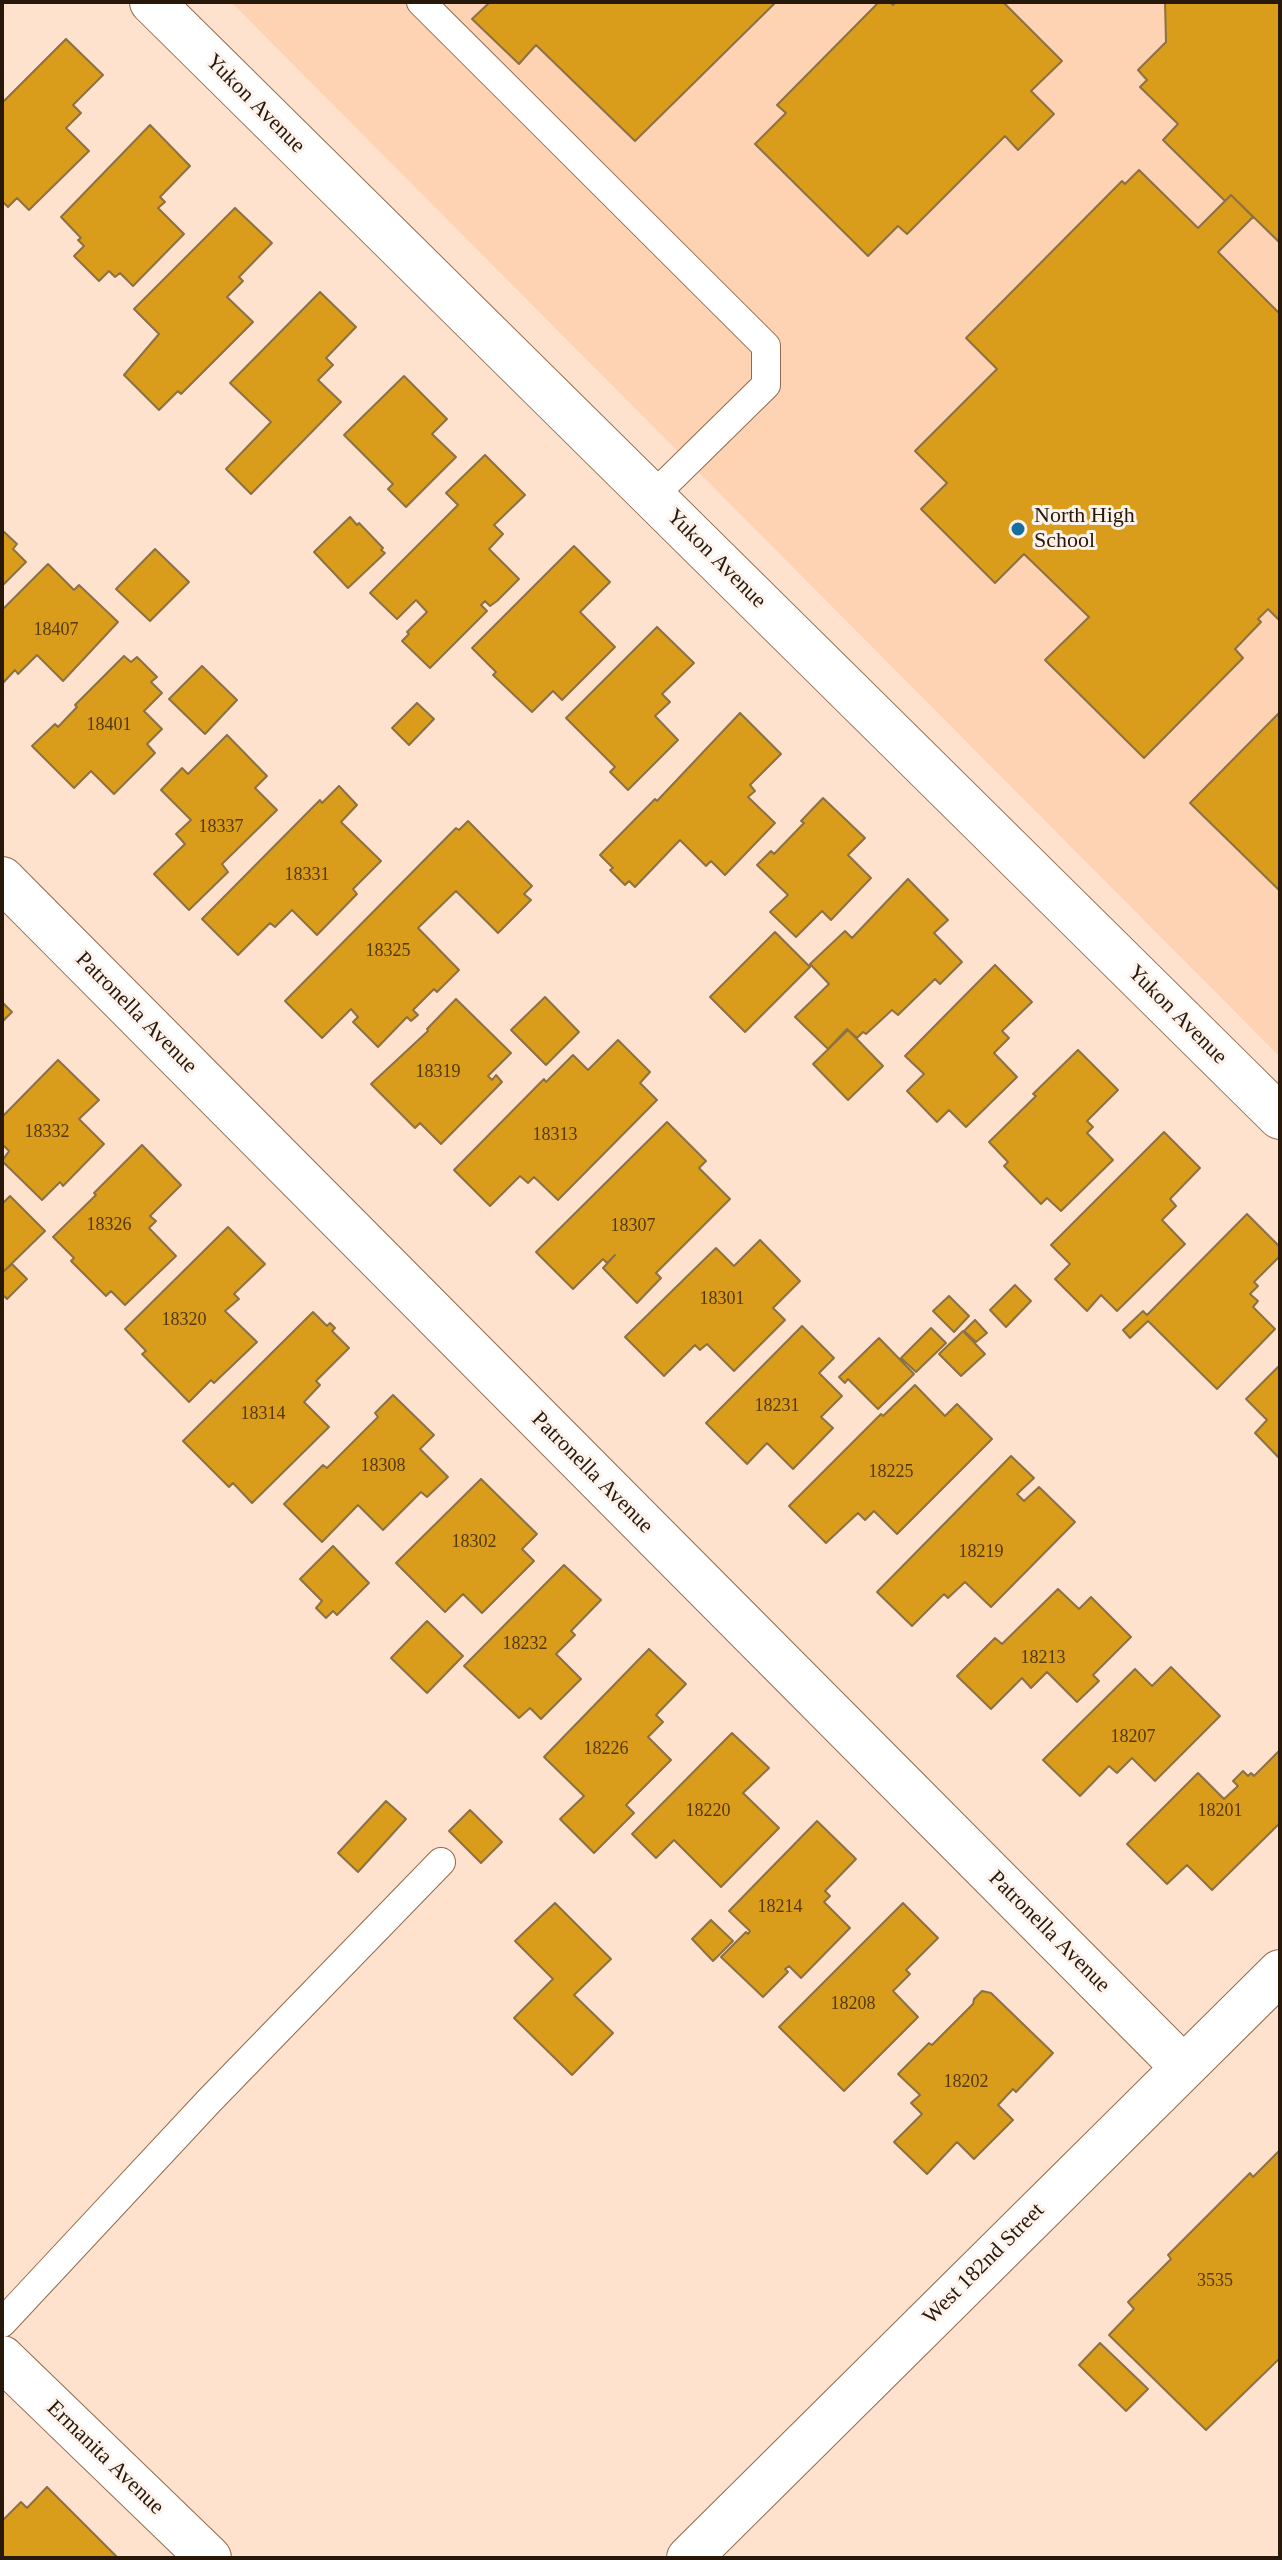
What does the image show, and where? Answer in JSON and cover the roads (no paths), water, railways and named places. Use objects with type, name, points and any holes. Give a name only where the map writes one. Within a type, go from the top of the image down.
[{"type":"street","name":"Yukon Avenue","points":[[164,6],[652,497],[1280,1117]]},
{"type":"street","name":"Patronella Avenue","points":[[2,879],[1183,2067]]},
{"type":"street","name":"West 182nd Street","points":[[689,2558],[1183,2067],[1277,1981]]},
{"type":"street","name":"Ermanita Avenue","points":[[5,2367],[209,2558]]},
{"type":"lane","points":[[421,2],[766,346],[766,385],[652,497]]},
{"type":"lane","points":[[2,2323],[209,2101],[441,1862]]},
{"type":"place","name":"North High School","points":[[1018,529]]}]
